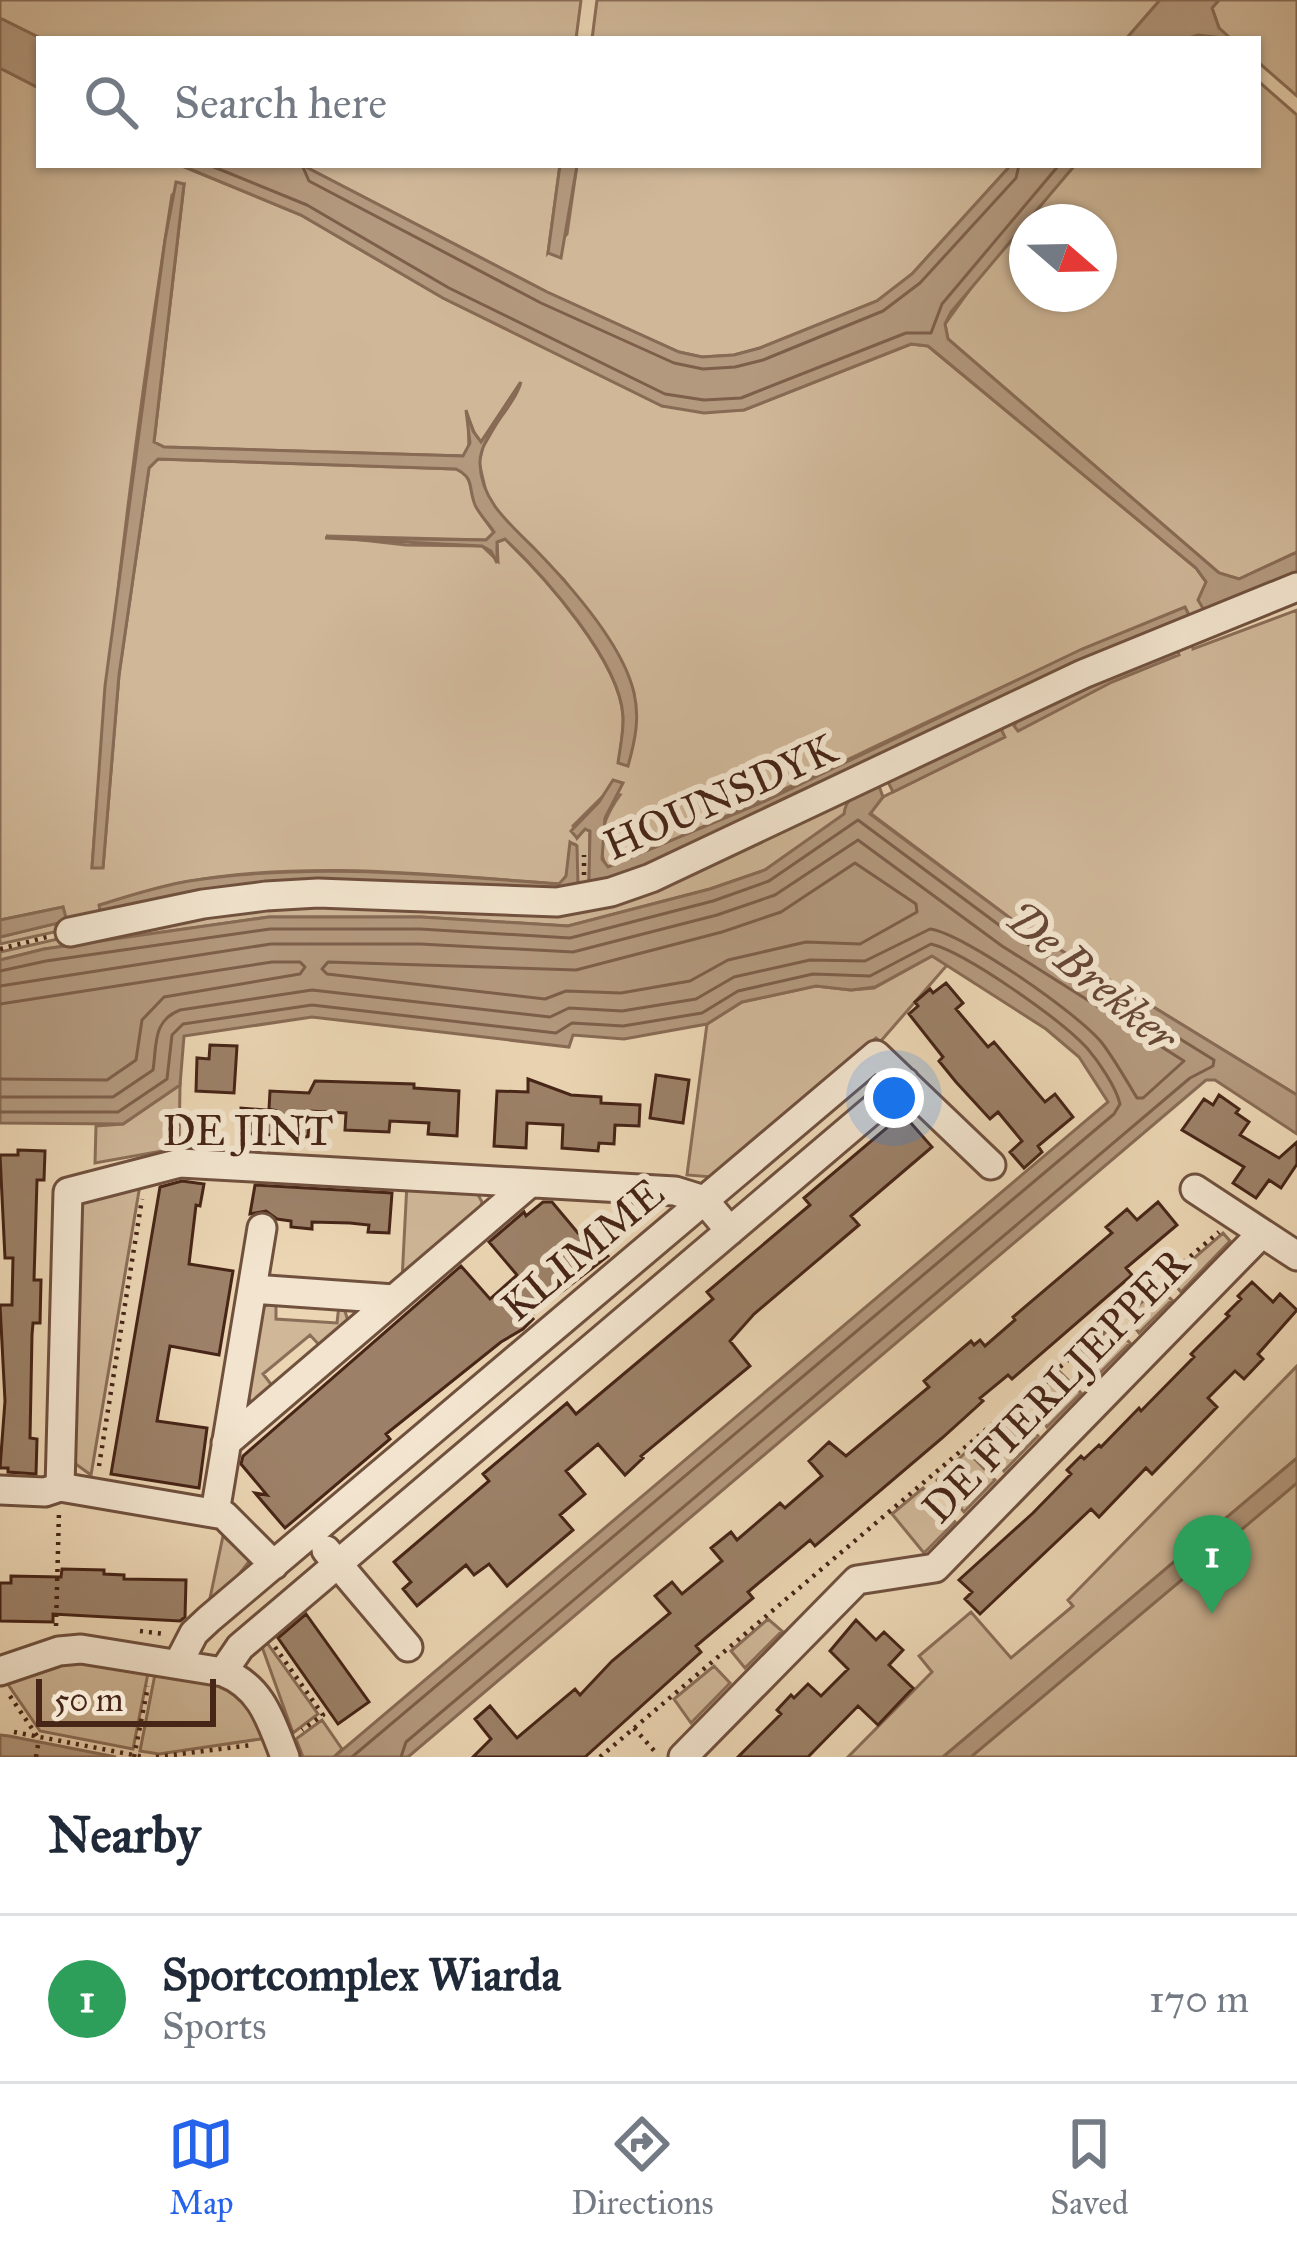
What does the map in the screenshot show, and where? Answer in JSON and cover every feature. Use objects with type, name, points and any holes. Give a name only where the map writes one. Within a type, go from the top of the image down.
[{"type":"street","name":"HOUNSDYK","points":[[70,932],[266,896],[556,902],[611,892],[650,878],[1083,674],[1297,587]]},
{"type":"street","name":"KLIMME","points":[[179,1662],[208,1618],[876,1054],[991,1165]]},
{"type":"street","name":"KLIMME","points":[[223,1672],[240,1646],[905,1082]]},
{"type":"street","name":"DE JINT","points":[[60,1487],[68,1192],[180,1163],[675,1191],[704,1200]]},
{"type":"street","points":[[226,1443],[530,1183]]},
{"type":"street","name":"DE FIERLJEPPER","points":[[1196,1189],[1297,1256]]},
{"type":"street","points":[[704,1200],[730,1231]]},
{"type":"street","points":[[214,1514],[262,1228]]},
{"type":"street","name":"DE FIERLJEPPER","points":[[683,1757],[857,1580],[935,1568],[1262,1233]]},
{"type":"street","points":[[252,1289],[394,1299]]},
{"type":"street","points":[[0,1490],[45,1492],[60,1487],[224,1515],[274,1565]]},
{"type":"street","points":[[312,1533],[408,1648]]},
{"type":"street","points":[[2,1678],[59,1652],[81,1648],[223,1672],[237,1677],[259,1696],[284,1757]]},
{"type":"path","points":[[0,949],[70,932]]},
{"type":"path","points":[[94,1493],[147,1170]]},
{"type":"path","points":[[600,1757],[1238,1217]]},
{"type":"path","points":[[56,1630],[60,1487]]},
{"type":"path","points":[[2,1678],[38,1737],[36,1757]]},
{"type":"path","points":[[135,1756],[149,1684]]},
{"type":"path","points":[[634,1728],[660,1757]]},
{"type":"path","points":[[14,1732],[144,1757]]},
{"type":"path","points":[[156,1757],[166,1756]]},
{"type":"shaded area","points":[[0,0],[581,0],[576,36],[36,36],[0,18]]},
{"type":"shaded area","points":[[597,0],[1160,0],[1129,36],[592,36]]},
{"type":"shaded area","points":[[1219,0],[1297,0],[1297,96],[1261,65],[1261,36],[1228,36],[1219,28],[1212,8]]},
{"type":"shaded area","points":[[0,68],[36,86],[36,168],[187,168],[301,215],[443,298],[663,406],[744,410],[911,344],[928,346],[1196,568],[1206,582],[1203,595],[1250,593],[1297,572],[1297,583],[599,892],[199,900],[0,944],[0,937],[66,921],[63,907],[0,920]],"holes":[[[184,185],[154,442],[164,447],[463,456],[469,450],[468,417],[481,442],[520,383],[483,447],[479,462],[486,492],[497,511],[564,580],[613,647],[629,679],[634,693],[619,763],[623,716],[609,670],[559,597],[505,539],[497,542],[498,561],[482,546],[406,545],[326,536],[486,540],[494,533],[462,472],[158,459],[149,468],[119,675],[103,867],[92,867],[106,698],[136,446],[172,195]],[[1185,608],[1188,615],[589,880],[590,831],[585,829],[577,838],[573,826],[606,793],[620,795],[601,839],[606,866],[613,867]],[[575,843],[578,886],[330,882],[100,905],[180,883],[274,872],[417,873],[559,884],[565,880]]]},
{"type":"shaded area","points":[[1261,84],[1297,115],[1297,552],[1239,579],[1219,573],[948,339],[945,324],[1009,242],[1009,312],[1117,312],[1117,204],[1041,204],[1072,168],[1261,168]]},
{"type":"shaded area","points":[[308,168],[560,168],[548,253],[567,234],[577,168],[1008,168],[912,274],[877,301],[734,355],[702,357],[679,352],[547,292]]},
{"type":"shaded area","points":[[1297,610],[1297,1095],[1018,924],[870,813],[883,797],[1004,737],[1000,728],[888,782],[886,778],[1191,635],[1193,649]]},
{"type":"shaded area","points":[[876,781],[879,786],[853,795],[845,814],[765,870],[568,926],[421,917],[269,917],[44,949],[0,960],[0,952],[264,900],[557,906]]},
{"type":"shaded area","points":[[932,956],[948,964],[880,1042],[876,1038],[712,1177],[687,1175],[707,1024],[742,1002],[816,986],[874,988]]},
{"type":"shaded area","points":[[180,1085],[179,1148],[95,1163],[96,1126],[123,1124]]},
{"type":"shaded area","points":[[141,1179],[91,1475],[73,1462],[80,1204]]},
{"type":"shaded area","points":[[407,1183],[476,1191],[482,1202],[479,1214],[402,1280]]},
{"type":"shaded area","points":[[1223,1233],[1230,1241],[1181,1292],[1170,1279]]},
{"type":"shaded area","points":[[1159,1288],[1172,1300],[1139,1333],[1126,1315]]},
{"type":"shaded area","points":[[276,1301],[276,1319],[337,1323],[339,1305],[343,1305],[349,1324],[322,1348],[310,1335],[263,1374],[274,1388],[254,1405],[243,1392],[263,1307]]},
{"type":"shaded area","points":[[1113,1326],[1130,1343],[1089,1384],[1073,1360]]},
{"type":"shaded area","points":[[1297,1366],[1297,1458],[943,1757],[848,1757],[932,1672],[919,1656],[971,1612],[1011,1658],[1073,1606],[1068,1600]]},
{"type":"shaded area","points":[[1060,1372],[1081,1393],[1047,1427],[1027,1399]]},
{"type":"shaded area","points":[[1014,1411],[1038,1436],[1004,1471],[980,1439]]},
{"type":"shaded area","points":[[967,1451],[995,1480],[964,1512],[937,1480]]},
{"type":"shaded area","points":[[1297,1472],[1297,1757],[958,1757]]},
{"type":"shaded area","points":[[923,1488],[955,1522],[924,1553],[892,1514]]},
{"type":"shaded area","points":[[223,1536],[251,1559],[209,1603]]},
{"type":"shaded area","points":[[768,1619],[782,1631],[745,1668],[731,1651]]},
{"type":"shaded area","points":[[265,1640],[318,1714],[293,1733],[261,1644]]},
{"type":"shaded area","points":[[67,1660],[149,1668],[133,1749],[40,1731],[5,1680]]},
{"type":"shaded area","points":[[714,1666],[730,1683],[691,1723],[674,1699]]},
{"type":"shaded area","points":[[156,1669],[219,1682],[245,1696],[267,1738],[159,1754],[140,1751]]},
{"type":"shaded area","points":[[322,1720],[342,1749],[334,1757],[303,1757],[296,1739]]},
{"type":"water","points":[[1160,0],[1219,0],[1212,8],[1219,28],[1228,36],[1198,35],[1129,36]]},
{"type":"water","points":[[0,18],[36,36],[36,86],[0,68]]},
{"type":"water","points":[[187,168],[308,168],[547,292],[679,352],[702,357],[760,348],[877,301],[912,274],[1008,168],[1072,168],[1042,204],[1009,204],[1009,243],[951,312],[945,324],[948,339],[1219,573],[1239,579],[1297,552],[1297,572],[1204,610],[1198,600],[1206,582],[1196,568],[928,346],[911,344],[744,410],[704,413],[662,406],[443,298],[301,215]]},
{"type":"water","points":[[560,168],[576,168],[561,258],[548,253]]},
{"type":"water","points":[[176,182],[184,184],[154,442],[164,447],[463,456],[470,443],[466,410],[481,442],[521,382],[481,453],[485,489],[498,511],[578,596],[619,655],[637,711],[628,766],[618,763],[623,716],[609,670],[559,597],[505,539],[497,542],[497,563],[482,546],[325,538],[486,540],[494,532],[477,508],[462,472],[158,459],[149,468],[119,675],[103,868],[92,868],[105,686]]},
{"type":"water","points":[[1185,607],[1189,615],[678,851],[605,884],[589,881],[590,831],[585,829],[577,838],[571,831],[613,780],[623,783],[605,818],[602,859],[608,867],[761,803],[1082,649]]},
{"type":"water","points":[[1176,646],[1179,655],[1112,682],[1018,731],[1014,726],[1020,716]]},
{"type":"water","points":[[1000,727],[1005,737],[893,792],[888,782]]},
{"type":"water","name":"De Brekker","points":[[879,786],[883,797],[870,814],[1018,924],[1297,1095],[1297,1134],[1215,1080],[1206,1080],[408,1757],[334,1757],[1108,1102],[1079,1057],[1046,1029],[932,956],[875,987],[816,986],[742,1002],[707,1024],[624,1039],[573,1035],[569,1047],[312,1017],[184,1036],[180,1085],[123,1124],[0,1123],[0,960],[44,949],[269,917],[421,917],[568,926],[765,870],[844,814],[851,798]]},
{"type":"water","points":[[570,842],[577,846],[578,886],[517,890],[330,882],[101,914],[99,905],[189,881],[281,872],[374,872],[559,884],[566,876]]},
{"type":"water","points":[[63,907],[67,921],[0,937],[0,920]]},
{"type":"water","points":[[1297,1458],[1297,1483],[971,1757],[943,1757]]},
{"type":"water","points":[[0,1735],[9,1736],[116,1757],[0,1757]]},
{"type":"building","points":[[946,983],[963,1003],[956,1009],[988,1047],[994,1042],[1045,1102],[1055,1094],[1073,1117],[1038,1146],[1042,1152],[1024,1168],[1010,1152],[1022,1141],[998,1112],[990,1119],[956,1082],[909,1014],[930,989],[933,993]]},
{"type":"building","points":[[210,1045],[237,1046],[234,1093],[196,1091],[197,1058],[209,1059]]},
{"type":"building","points":[[656,1075],[689,1080],[683,1123],[650,1118]]},
{"type":"building","points":[[528,1079],[571,1095],[601,1097],[601,1103],[640,1105],[639,1126],[615,1125],[614,1144],[599,1143],[598,1151],[562,1148],[563,1125],[527,1123],[526,1148],[494,1146],[497,1091],[528,1092]]},
{"type":"building","points":[[315,1081],[414,1084],[414,1088],[459,1091],[457,1136],[428,1134],[429,1123],[390,1121],[389,1132],[345,1130],[346,1113],[310,1111],[308,1137],[240,1133],[241,1108],[277,1111],[269,1109],[270,1091],[309,1093]]},
{"type":"building","points":[[1219,1095],[1249,1122],[1240,1135],[1279,1158],[1297,1142],[1297,1164],[1281,1188],[1269,1180],[1256,1198],[1233,1183],[1244,1167],[1182,1130],[1204,1099],[1213,1105]]},
{"type":"building","points":[[903,1114],[932,1147],[851,1216],[859,1225],[754,1314],[730,1341],[750,1366],[641,1456],[625,1475],[598,1444],[566,1471],[585,1494],[560,1515],[573,1530],[507,1586],[489,1564],[474,1575],[466,1565],[417,1606],[403,1589],[411,1582],[394,1562],[489,1481],[483,1474],[567,1403],[576,1414],[713,1299],[707,1292],[810,1205],[804,1198]]},
{"type":"building","points":[[18,1150],[45,1151],[44,1180],[37,1180],[34,1280],[41,1280],[40,1323],[33,1323],[32,1335],[30,1438],[37,1439],[36,1474],[0,1468],[5,1401],[0,1305],[12,1305],[13,1258],[5,1258],[0,1155],[18,1155]]},
{"type":"building","points":[[182,1181],[204,1184],[200,1206],[196,1205],[189,1264],[233,1271],[219,1355],[170,1346],[157,1421],[207,1428],[199,1488],[111,1474],[160,1187]]},
{"type":"building","points":[[255,1185],[392,1193],[389,1233],[368,1232],[369,1225],[350,1223],[291,1227],[291,1221],[266,1211],[250,1214]]},
{"type":"building","points":[[543,1202],[552,1202],[578,1233],[584,1227],[608,1256],[530,1316],[533,1319],[523,1329],[386,1434],[390,1439],[285,1528],[255,1493],[267,1495],[241,1464],[243,1456],[461,1266],[490,1299],[517,1275],[489,1242]]},
{"type":"building","points":[[1158,1202],[1177,1225],[1126,1268],[1132,1275],[1012,1379],[1008,1375],[980,1398],[983,1401],[942,1438],[815,1546],[810,1540],[748,1592],[753,1598],[696,1646],[701,1652],[585,1757],[473,1757],[491,1739],[475,1719],[490,1706],[517,1738],[575,1689],[580,1695],[670,1613],[655,1596],[672,1582],[682,1594],[722,1561],[711,1548],[731,1532],[737,1540],[780,1503],[785,1508],[822,1476],[809,1461],[829,1442],[846,1456],[929,1387],[924,1381],[971,1341],[974,1345],[980,1340],[985,1346],[1015,1320],[1112,1233],[1106,1227],[1127,1209],[1137,1220]]},
{"type":"building","points":[[1252,1282],[1273,1302],[1280,1294],[1297,1310],[1258,1354],[1263,1359],[1244,1379],[1235,1371],[1208,1398],[1217,1407],[1152,1474],[1146,1468],[1099,1517],[1091,1509],[980,1614],[965,1599],[972,1592],[959,1580],[1033,1513],[1071,1474],[1067,1470],[1081,1456],[1084,1459],[1101,1447],[1139,1408],[1141,1411],[1194,1357],[1191,1354],[1229,1316],[1226,1314],[1241,1299],[1238,1296]]},
{"type":"building","points":[[62,1569],[104,1570],[104,1574],[124,1575],[124,1579],[186,1580],[185,1617],[180,1621],[53,1614],[53,1622],[0,1621],[0,1583],[11,1583],[11,1576],[61,1577]]},
{"type":"building","points":[[306,1614],[369,1702],[338,1724],[278,1638]]},
{"type":"building","points":[[856,1620],[876,1640],[884,1632],[903,1650],[889,1665],[913,1688],[878,1725],[858,1706],[808,1757],[738,1757],[781,1714],[777,1710],[791,1695],[794,1698],[808,1684],[821,1696],[848,1669],[830,1651]]},
{"type":"place","name":"Sportcomplex Wiarda","points":[[1212,1614]]}]
